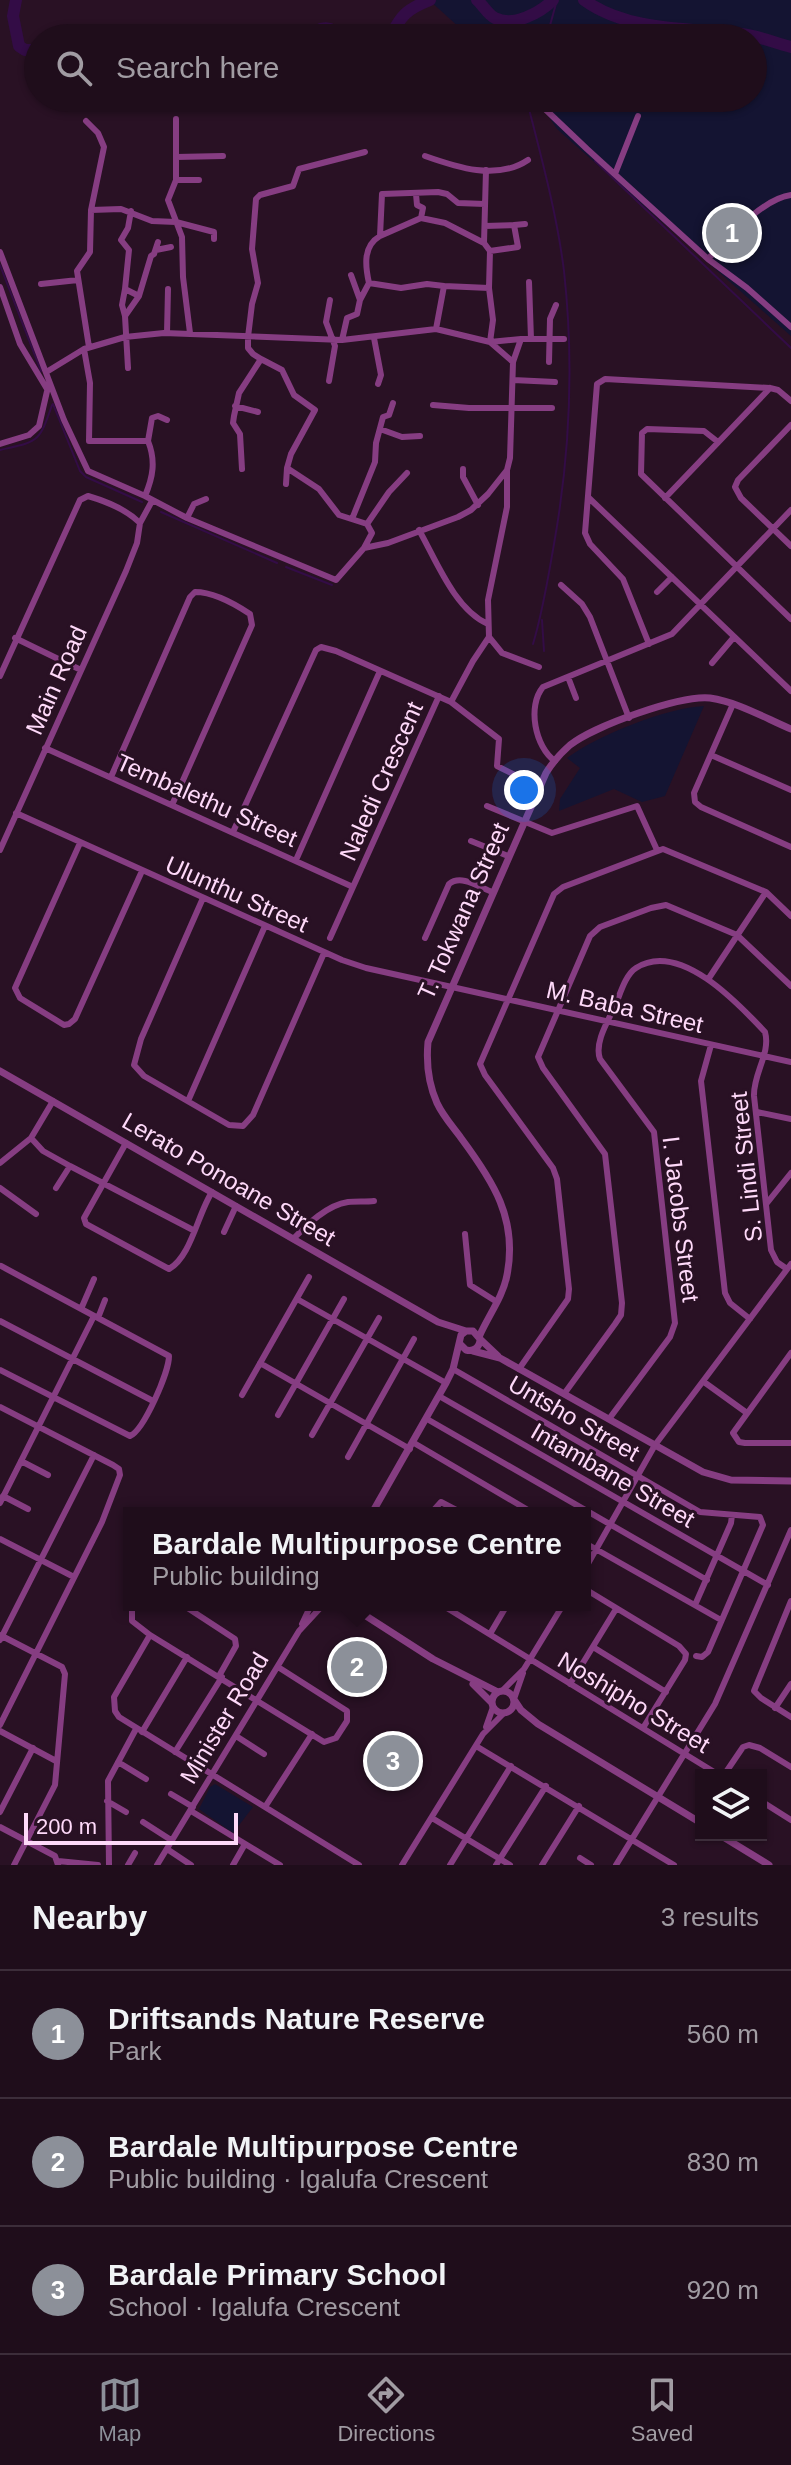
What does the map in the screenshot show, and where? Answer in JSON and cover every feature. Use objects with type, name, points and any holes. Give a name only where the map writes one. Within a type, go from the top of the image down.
[{"type":"street","points":[[549,112],[708,259],[791,327]]},
{"type":"street","points":[[615,174],[638,116]]},
{"type":"street","points":[[176,119],[176,180],[168,200],[184,259],[183,277],[190,333]]},
{"type":"street","points":[[81,462],[89,441],[90,383],[78,267],[90,252],[91,210],[104,147],[98,133],[86,121]]},
{"type":"street","points":[[286,484],[291,454],[315,410],[294,395],[282,370],[248,348],[252,304],[258,283],[252,249],[256,199],[260,195],[289,189],[299,169],[365,152]]},
{"type":"street","points":[[176,157],[223,156]]},
{"type":"street","points":[[425,156],[453,168],[486,170],[516,167],[528,160]]},
{"type":"street","points":[[484,243],[486,170]]},
{"type":"street","points":[[176,180],[199,180]]},
{"type":"street","points":[[380,236],[382,194],[444,193],[458,203],[485,204]]},
{"type":"street","points":[[416,194],[417,205],[423,208],[421,218]]},
{"type":"street","points":[[708,259],[768,203],[791,195]]},
{"type":"street","points":[[91,210],[110,208],[131,211],[152,221],[176,222],[212,230],[214,239]]},
{"type":"street","points":[[128,368],[122,305],[129,250],[121,240],[128,228],[131,211]]},
{"type":"street","points":[[329,381],[338,340],[347,318],[357,314],[369,283],[369,243],[421,218],[445,223],[484,243],[490,251],[489,288],[493,320],[490,342]]},
{"type":"street","points":[[485,226],[525,224]]},
{"type":"street","points":[[490,251],[518,247],[514,225]]},
{"type":"street","points":[[125,316],[139,296],[148,262],[158,242]]},
{"type":"street","points":[[156,250],[171,247]]},
{"type":"street","points":[[0,252],[81,462],[88,471],[187,518],[336,580],[364,548],[372,533],[367,524],[339,515],[319,489],[287,468]]},
{"type":"street","points":[[351,275],[360,300]]},
{"type":"street","points":[[41,284],[78,280]]},
{"type":"street","points":[[529,282],[531,339]]},
{"type":"street","points":[[369,283],[401,288],[427,284],[489,288]]},
{"type":"street","points":[[436,329],[444,286]]},
{"type":"street","points":[[0,287],[20,344],[47,389]]},
{"type":"street","points":[[125,289],[139,296]]},
{"type":"street","points":[[167,333],[168,289]]},
{"type":"street","points":[[330,300],[326,322],[338,340]]},
{"type":"street","points":[[549,362],[550,319],[556,305]]},
{"type":"street","points":[[48,371],[86,348],[125,337],[167,333],[338,340],[436,329],[490,342],[564,339]]},
{"type":"street","points":[[374,338],[381,375],[378,384]]},
{"type":"street","points":[[521,339],[513,362],[512,447],[507,470],[507,507],[488,600],[488,624],[489,637],[502,653],[539,667]]},
{"type":"street","points":[[490,342],[513,362]]},
{"type":"street","points":[[242,469],[240,434],[233,423],[235,406],[239,393],[261,359]]},
{"type":"street","points":[[513,380],[555,382]]},
{"type":"street","points":[[649,644],[623,579],[585,536],[596,390],[602,380],[770,388],[778,390],[791,401]]},
{"type":"street","points":[[0,444],[29,435],[39,426],[51,382]]},
{"type":"street","points":[[665,498],[770,388]]},
{"type":"street","points":[[352,519],[375,462],[383,417],[389,415],[393,403]]},
{"type":"street","points":[[433,405],[552,408]]},
{"type":"street","points":[[235,406],[258,412]]},
{"type":"street","points":[[145,496],[154,467],[148,441],[152,418],[167,420]]},
{"type":"street","points":[[791,425],[736,484],[738,494],[791,546]]},
{"type":"street","points":[[718,442],[704,431],[651,428],[645,431],[642,439],[641,474],[791,619]]},
{"type":"street","points":[[380,429],[402,437],[420,436]]},
{"type":"street","points":[[89,441],[148,441]]},
{"type":"street","points":[[463,469],[463,477],[478,505]]},
{"type":"street","points":[[364,548],[388,543],[458,517],[478,505],[507,470]]},
{"type":"street","points":[[367,524],[389,492],[407,473]]},
{"type":"street","points":[[0,676],[80,500],[88,496],[96,499],[140,523]]},
{"type":"street","points":[[589,498],[791,691]]},
{"type":"street","points":[[187,518],[194,504],[206,499]]},
{"type":"street","name":"Main Road","points":[[0,850],[126,571],[137,543],[140,523],[152,501]]},
{"type":"street","points":[[555,761],[546,753],[536,735],[538,693],[543,687],[672,634],[791,510]]},
{"type":"street","points":[[419,530],[435,565],[461,600],[479,620],[488,624]]},
{"type":"street","points":[[657,592],[672,577]]},
{"type":"street","points":[[561,585],[586,610],[629,718]]},
{"type":"street","points":[[111,777],[190,597],[195,592],[202,592],[235,605],[250,614],[252,625],[172,805]]},
{"type":"street","points":[[451,702],[489,637]]},
{"type":"street","points":[[712,663],[734,637]]},
{"type":"street","points":[[15,638],[81,670]]},
{"type":"street","name":"Naledi Crescent","points":[[233,832],[316,650],[321,647],[336,651],[439,696],[330,938]]},
{"type":"street","name":"Naledi Crescent","points":[[296,860],[380,671]]},
{"type":"street","points":[[568,677],[576,698]]},
{"type":"street","points":[[439,696],[499,739],[497,766],[539,787]]},
{"type":"street","name":"T. Tokwana Street","points":[[479,1338],[505,1283],[509,1257],[503,1207],[493,1183],[442,1112],[428,1077],[428,1042],[539,787],[555,761],[582,738],[684,699],[708,698],[733,704],[791,729]]},
{"type":"street","points":[[733,704],[694,793],[696,804],[791,847]]},
{"type":"street","name":"Tembalethu Street","points":[[45,748],[353,887]]},
{"type":"street","points":[[711,755],[791,790]]},
{"type":"street","points":[[487,806],[543,831],[556,833],[637,806],[657,850]]},
{"type":"street","name":"Ulunthu Street","points":[[16,813],[324,953],[366,968],[451,986]]},
{"type":"street","points":[[471,841],[508,856]]},
{"type":"street","points":[[80,843],[15,988],[20,998],[64,1025],[75,1019],[142,871]]},
{"type":"street","points":[[519,1369],[565,1305],[569,1289],[555,1174],[481,1069],[481,1058],[556,891],[657,850],[673,851],[766,892],[791,916]]},
{"type":"street","points":[[425,938],[449,884],[454,880],[460,879],[492,892]]},
{"type":"street","points":[[709,978],[766,892]]},
{"type":"street","points":[[203,898],[133,1061],[139,1073],[234,1127],[246,1124],[253,1115],[324,953]]},
{"type":"street","points":[[564,1394],[621,1315],[622,1303],[605,1154],[539,1062],[539,1052],[590,936],[600,927],[663,904],[737,935],[791,986]]},
{"type":"street","points":[[188,1101],[265,926]]},
{"type":"street","points":[[607,1021],[635,968],[656,960],[666,960],[709,978],[765,1032],[767,1041],[763,1056]]},
{"type":"street","name":"M. Baba Street","points":[[451,986],[791,1062]]},
{"type":"street","name":"I. Jacobs Street","points":[[607,1021],[598,1055],[654,1132],[675,1319],[670,1337],[609,1419]]},
{"type":"street","points":[[711,1045],[701,1081],[725,1293],[730,1303],[750,1319]]},
{"type":"street","name":"S. Lindi Street","points":[[763,1056],[754,1086],[773,1255],[789,1267]]},
{"type":"street","name":"Lerato Ponoane Street","points":[[0,1071],[438,1322],[460,1342]]},
{"type":"street","points":[[0,1163],[31,1138],[53,1101]]},
{"type":"street","points":[[757,1112],[791,1119]]},
{"type":"street","points":[[31,1138],[43,1151],[193,1230]]},
{"type":"street","points":[[126,1143],[102,1183],[84,1222],[169,1269],[183,1254],[212,1192]]},
{"type":"street","points":[[56,1188],[70,1166]]},
{"type":"street","points":[[767,1203],[791,1173]]},
{"type":"street","points":[[0,1188],[36,1214]]},
{"type":"street","points":[[293,1239],[334,1206],[343,1202],[374,1201]]},
{"type":"street","points":[[224,1232],[236,1206]]},
{"type":"street","points":[[465,1234],[470,1285],[497,1302]]},
{"type":"street","points":[[0,1266],[169,1356],[169,1364],[153,1401],[135,1434],[129,1435],[0,1370]]},
{"type":"street","points":[[591,1559],[655,1445],[789,1267]]},
{"type":"street","points":[[242,1395],[309,1277]]},
{"type":"street","points":[[81,1309],[94,1279]]},
{"type":"street","points":[[297,1299],[446,1383]]},
{"type":"street","points":[[278,1415],[344,1299]]},
{"type":"street","points":[[28,1509],[2,1499],[105,1300]]},
{"type":"street","name":"T. Tokwana Street","points":[[468,1331],[489,1314]]},
{"type":"street","points":[[312,1435],[379,1318]]},
{"type":"street","points":[[0,1321],[153,1401]]},
{"type":"street","name":"Lerato Ponoane Street","points":[[438,1322],[468,1331]]},
{"type":"street","points":[[376,1507],[446,1383],[460,1342],[468,1331],[500,1358],[712,1476],[731,1480],[791,1481]]},
{"type":"street","points":[[453,1369],[478,1347],[479,1338]]},
{"type":"street","points":[[348,1457],[414,1339]]},
{"type":"street","points":[[460,1342],[463,1349],[500,1358]]},
{"type":"street","points":[[791,1353],[733,1433],[736,1439],[745,1443],[791,1443]]},
{"type":"street","points":[[260,1363],[522,1507]]},
{"type":"street","name":"Untsho Street","points":[[453,1369],[700,1512],[757,1515],[763,1525],[743,1570]]},
{"type":"street","points":[[704,1382],[747,1413]]},
{"type":"street","name":"Intambane Street","points":[[439,1396],[768,1585]]},
{"type":"street","points":[[0,1408],[113,1465],[120,1475],[102,1522],[0,1725]]},
{"type":"street","points":[[427,1419],[580,1507]]},
{"type":"street","points":[[14,1865],[55,1785],[64,1669],[1,1637],[94,1455]]},
{"type":"street","points":[[21,1461],[48,1475]]},
{"type":"street","points":[[591,1513],[707,1580]]},
{"type":"street","points":[[695,1605],[732,1515]]},
{"type":"street","points":[[616,1865],[715,1704],[791,1530]]},
{"type":"street","points":[[0,1539],[74,1577]]},
{"type":"street","points":[[591,1546],[721,1620]]},
{"type":"street","points":[[696,1656],[705,1656],[743,1570]]},
{"type":"street","points":[[591,1593],[679,1646],[686,1654],[643,1728]]},
{"type":"street","points":[[791,1601],[754,1686],[757,1694],[791,1717]]},
{"type":"street","points":[[570,1684],[616,1609]]},
{"type":"street","points":[[131,1611],[132,1621],[150,1635],[324,1742],[333,1740],[347,1721],[347,1711],[278,1667]]},
{"type":"street","points":[[175,1752],[236,1646],[235,1639],[192,1611]]},
{"type":"street","name":"Minister Road","points":[[157,1865],[278,1667],[308,1611]]},
{"type":"street","name":"Minister Road","points":[[299,1631],[317,1611]]},
{"type":"street","points":[[351,1611],[466,1678],[500,1692],[511,1693],[521,1710],[538,1724],[695,1819]]},
{"type":"street","points":[[356,1611],[362,1616]]},
{"type":"street","name":"Noshipho Street","points":[[452,1611],[712,1769]]},
{"type":"street","points":[[490,1634],[503,1611]]},
{"type":"street","points":[[402,1865],[483,1734],[500,1692],[524,1669],[559,1611]]},
{"type":"street","points":[[150,1635],[114,1697],[117,1714],[359,1865]]},
{"type":"street","points":[[593,1647],[666,1692]]},
{"type":"street","points":[[109,1865],[109,1779],[187,1657]]},
{"type":"street","points":[[483,1734],[513,1708],[524,1669]]},
{"type":"street","points":[[466,1678],[493,1705],[538,1724]]},
{"type":"street","points":[[775,1708],[791,1684]]},
{"type":"street","points":[[0,1731],[56,1761]]},
{"type":"street","points":[[265,1807],[312,1734]]},
{"type":"street","points":[[236,1736],[264,1754]]},
{"type":"street","points":[[726,1769],[743,1747],[749,1745],[760,1748],[791,1767]]},
{"type":"street","points":[[476,1746],[632,1839],[662,1862],[674,1865]]},
{"type":"street","points":[[0,1812],[33,1748]]},
{"type":"street","points":[[118,1762],[146,1779]]},
{"type":"street","points":[[450,1865],[511,1766]]},
{"type":"street","points":[[498,1862],[546,1786]]},
{"type":"street","points":[[171,1794],[280,1865]]},
{"type":"street","points":[[107,1801],[126,1812]]},
{"type":"street","points":[[767,1805],[791,1820]]},
{"type":"street","points":[[542,1865],[579,1806]]},
{"type":"street","points":[[432,1818],[498,1862],[510,1865]]},
{"type":"street","points":[[143,1822],[171,1840]]},
{"type":"street","points":[[0,1827],[27,1840],[58,1863],[98,1865]]},
{"type":"street","points":[[730,1841],[769,1865]]},
{"type":"street","points":[[233,1865],[245,1844]]},
{"type":"street","points":[[167,1849],[191,1865]]},
{"type":"street","points":[[128,1865],[135,1853]]},
{"type":"street","points":[[580,1858],[591,1865]]},
{"type":"shaded area","points":[[429,0],[791,0],[791,336],[557,129],[545,112],[767,112],[767,24],[456,24]]},
{"type":"shaded area","points":[[704,706],[665,796],[642,802],[614,789],[559,811],[560,799],[580,768],[567,758],[596,740],[633,724]]},
{"type":"shaded area","points":[[215,1784],[253,1807],[233,1833],[199,1809],[210,1787]]},
{"type":"waterway","points":[[16,0],[13,16],[19,46],[24,49]]},
{"type":"waterway","points":[[397,24],[405,14],[430,0]]},
{"type":"waterway","points":[[477,0],[492,17],[502,21],[518,20],[534,14],[553,0]]},
{"type":"waterway","points":[[550,24],[557,0]]},
{"type":"waterway","points":[[584,0],[620,18],[645,24]]},
{"type":"waterway","points":[[767,40],[791,47]]},
{"type":"waterway","points":[[530,112],[561,250],[569,339],[569,408],[559,510],[533,644]]},
{"type":"waterway","points":[[595,161],[791,348]]},
{"type":"waterway","points":[[0,265],[41,371]]},
{"type":"waterway","points":[[53,404],[80,471],[86,477],[142,502]]},
{"type":"waterway","points":[[0,450],[23,445],[36,438],[52,405]]},
{"type":"waterway","points":[[161,512],[277,563]]},
{"type":"waterway","points":[[286,567],[332,585]]},
{"type":"waterway","points":[[542,620],[544,651]]},
{"type":"place","name":"Driftsands Nature Reserve","points":[[732,233]]},
{"type":"place","name":"Bardale Multipurpose Centre","points":[[357,1667]]},
{"type":"place","name":"Bardale Primary School","points":[[393,1761]]}]
